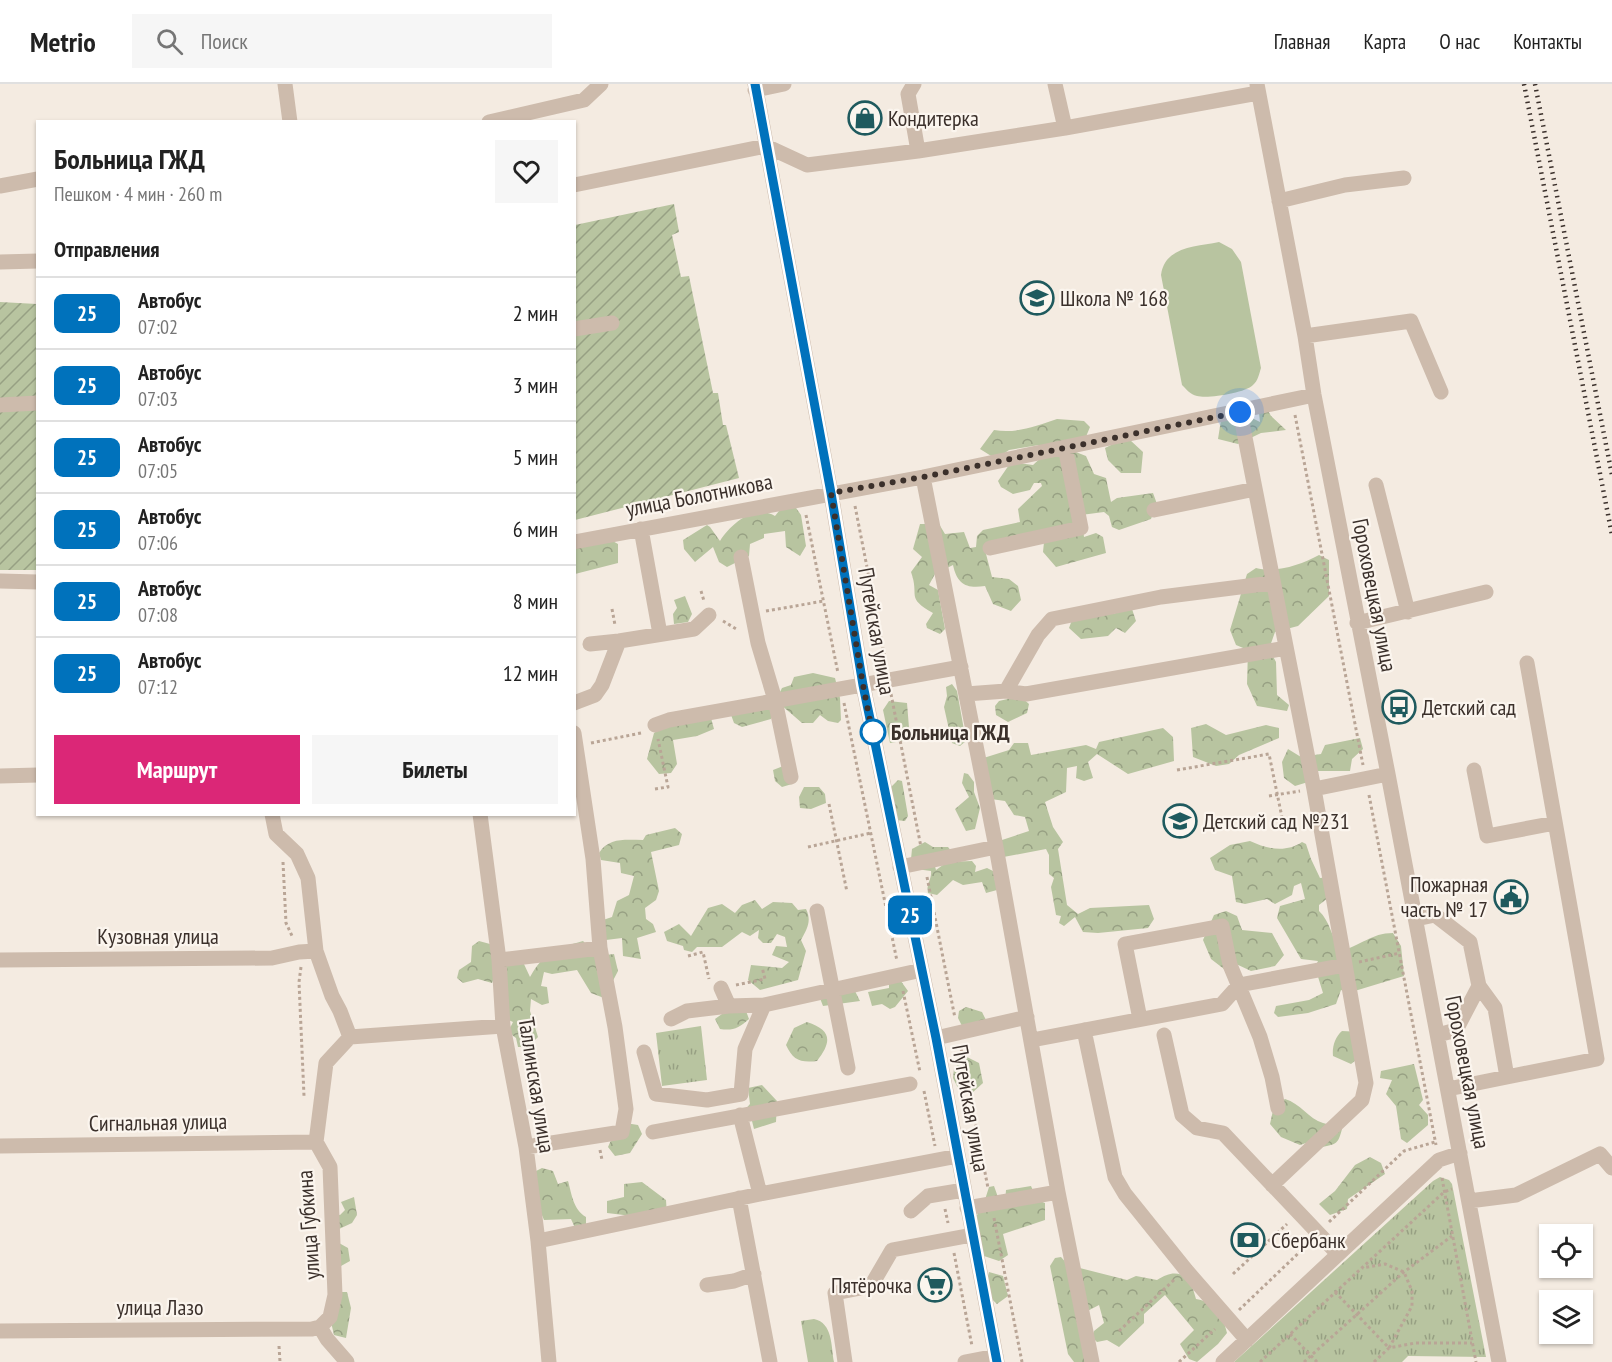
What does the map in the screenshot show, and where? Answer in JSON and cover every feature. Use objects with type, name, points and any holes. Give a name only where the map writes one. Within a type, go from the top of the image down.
[{"type":"street","points":[[285,84],[290,120]]},
{"type":"street","points":[[498,120],[584,100],[601,84]]},
{"type":"street","points":[[755,87],[784,84]]},
{"type":"street","points":[[914,84],[908,94],[918,151]]},
{"type":"street","points":[[1055,84],[1065,128]]},
{"type":"street","name":"Путейская улица","points":[[755,87],[831,493],[863,685],[936,1038],[997,1359]]},
{"type":"street","points":[[576,185],[766,146],[807,165],[918,151],[1065,128],[1257,88]]},
{"type":"street","name":"Гороховецкая улица","points":[[1257,88],[1499,1362]]},
{"type":"street","points":[[0,186],[36,178]]},
{"type":"street","points":[[1279,201],[1345,185],[1404,178]]},
{"type":"street","points":[[0,262],[36,261]]},
{"type":"street","points":[[1305,336],[1411,321],[1441,392]]},
{"type":"street","points":[[576,329],[612,323]]},
{"type":"street","name":"улица Болотникова","points":[[576,542],[923,477],[1314,396]]},
{"type":"street","points":[[0,405],[36,403]]},
{"type":"street","points":[[1240,412],[1314,789],[1366,1083],[1362,1100],[1272,1185]]},
{"type":"street","points":[[990,548],[1081,528],[1065,447]]},
{"type":"street","points":[[923,477],[996,847],[1058,1192],[1092,1362]]},
{"type":"street","points":[[1376,485],[1408,612]]},
{"type":"street","points":[[1154,510],[1254,489]]},
{"type":"street","points":[[641,529],[660,634]]},
{"type":"street","points":[[741,557],[758,643],[775,700],[791,777]]},
{"type":"street","points":[[0,581],[36,582]]},
{"type":"street","points":[[1006,691],[1038,635],[1052,619],[1161,597],[1272,583]]},
{"type":"street","points":[[1357,623],[1486,592]]},
{"type":"street","points":[[590,644],[694,629],[709,615]]},
{"type":"street","points":[[576,702],[595,695],[602,685],[619,641]]},
{"type":"street","points":[[966,694],[1006,691],[1026,694],[1286,648]]},
{"type":"street","points":[[1448,1089],[1597,1059],[1527,663]]},
{"type":"street","points":[[655,725],[669,720],[961,667]]},
{"type":"street","points":[[526,1147],[622,1132],[626,1109],[615,1027],[600,948],[593,859],[576,747]]},
{"type":"street","points":[[1474,770],[1487,836],[1556,823]]},
{"type":"street","points":[[1314,789],[1388,774]]},
{"type":"street","points":[[0,776],[36,776]]},
{"type":"street","points":[[272,816],[276,834],[297,854],[308,878],[316,951],[350,1037],[503,1026]]},
{"type":"street","name":"Таллинская улица","points":[[480,816],[499,960],[503,1026],[526,1147],[538,1241],[549,1362]]},
{"type":"street","points":[[900,867],[996,847]]},
{"type":"street","points":[[817,911],[848,1068]]},
{"type":"street","points":[[1416,919],[1435,915],[1470,942],[1479,986],[1495,1008],[1507,1077]]},
{"type":"street","points":[[1140,1019],[1125,944],[1222,926],[1230,965],[1260,1037],[1272,1077],[1278,1108]]},
{"type":"street","points":[[499,960],[600,948]]},
{"type":"street","name":"Кузовная улица","points":[[0,960],[272,958],[316,951]]},
{"type":"street","points":[[1032,1040],[1222,1004],[1239,985],[1345,965]]},
{"type":"street","points":[[671,1019],[687,1011],[764,1005],[832,988],[922,970]]},
{"type":"street","points":[[1438,1035],[1456,1030],[1479,986]]},
{"type":"street","points":[[721,988],[729,1006]]},
{"type":"street","points":[[644,1052],[656,1094],[707,1100],[741,1094],[745,1050],[764,1005]]},
{"type":"street","points":[[936,1038],[1027,1017]]},
{"type":"street","points":[[1083,1030],[1115,1177],[1125,1194],[1186,1270],[1247,1340]]},
{"type":"street","points":[[1164,1035],[1182,1115],[1197,1128],[1223,1132],[1338,1254]]},
{"type":"street","name":"улица Губкина","points":[[320,1328],[330,1317],[335,1294],[330,1167],[316,1142],[326,1063],[350,1037]]},
{"type":"street","points":[[652,1132],[918,1084]]},
{"type":"street","points":[[740,1115],[760,1194]]},
{"type":"street","name":"Сигнальная улица","points":[[0,1146],[316,1142]]},
{"type":"street","points":[[1223,1362],[1439,1160],[1460,1153]]},
{"type":"street","points":[[1469,1201],[1516,1195],[1600,1154],[1612,1167]]},
{"type":"street","points":[[538,1241],[739,1198],[958,1156]]},
{"type":"street","points":[[911,1211],[928,1196],[964,1190]]},
{"type":"street","points":[[967,1208],[1058,1192]]},
{"type":"street","points":[[739,1198],[770,1362]]},
{"type":"street","points":[[845,1362],[835,1293],[871,1286],[892,1250],[972,1235]]},
{"type":"street","points":[[707,1285],[734,1281],[754,1274]]},
{"type":"street","points":[[320,1328],[347,1362]]},
{"type":"street","name":"улица Лазо","points":[[0,1331],[320,1328]]},
{"type":"street","points":[[970,1361],[997,1359]]},
{"type":"path","points":[[1293,400],[1476,1362]]},
{"type":"path","points":[[852,489],[1022,1362]]},
{"type":"path","points":[[752,614],[824,601]]},
{"type":"path","points":[[709,615],[728,623],[758,643]]},
{"type":"path","points":[[576,740],[640,734],[655,725],[668,787],[655,789]]},
{"type":"path","points":[[1177,770],[1269,754],[1285,832]]},
{"type":"path","points":[[1269,796],[1314,789]]},
{"type":"path","points":[[829,804],[847,892]]},
{"type":"path","points":[[808,847],[871,833]]},
{"type":"path","points":[[276,834],[283,862],[286,923],[299,952],[301,968],[299,982],[304,1096]]},
{"type":"path","points":[[882,886],[918,1084],[938,1159]]},
{"type":"path","points":[[1345,965],[1400,953]]},
{"type":"path","points":[[1179,1362],[1306,1248],[1318,1233],[1404,1151],[1435,1142]]},
{"type":"path","points":[[1260,1362],[1444,1192],[1466,1184]]},
{"type":"path","points":[[942,1194],[970,1361]]},
{"type":"path","points":[[1233,1274],[1299,1213]]},
{"type":"path","points":[[1304,1362],[1404,1272],[1452,1236]]},
{"type":"path","points":[[1362,1268],[1385,1264],[1404,1272],[1412,1291],[1412,1306],[1389,1348],[1374,1362]]},
{"type":"path","points":[[1119,1331],[1186,1270]]},
{"type":"path","points":[[1335,1292],[1389,1348]]},
{"type":"path","points":[[1290,1334],[1317,1362]]},
{"type":"path","points":[[1389,1348],[1415,1343],[1473,1343]]},
{"type":"green space","points":[[674,204],[679,232],[672,235],[681,277],[689,276],[713,393],[718,393],[723,425],[726,425],[739,478],[576,520],[576,225]]},
{"type":"green space","points":[[1219,242],[1232,249],[1241,262],[1261,368],[1256,382],[1249,388],[1226,395],[1202,397],[1192,394],[1182,385],[1161,275],[1164,265],[1175,253]]},
{"type":"green space","points":[[0,302],[36,304],[36,570],[0,570]]},
{"type":"green space","points":[[1267,409],[1286,430],[1261,433],[1238,444],[1218,439],[1221,420],[1248,416],[1260,422],[1259,413]]},
{"type":"green space","points":[[1057,419],[1084,421],[1090,427],[1085,439],[1063,447],[1086,456],[1094,474],[1106,478],[1111,502],[1117,498],[1153,493],[1157,504],[1151,519],[1119,530],[1112,527],[1109,516],[1104,512],[1081,515],[1084,537],[1096,533],[1103,537],[1106,553],[1056,567],[1043,552],[1044,542],[985,550],[992,577],[1009,579],[1018,586],[1021,600],[1011,611],[993,604],[985,586],[973,587],[963,584],[957,577],[953,565],[935,574],[929,585],[938,590],[945,629],[940,634],[927,628],[926,624],[933,613],[916,600],[911,572],[922,557],[913,549],[920,524],[939,524],[945,534],[964,532],[970,548],[976,547],[977,536],[983,530],[1020,522],[1018,509],[1042,486],[1041,483],[1034,483],[1030,490],[1013,494],[1001,487],[998,481],[1011,462],[1033,465],[1047,452],[1039,445],[1009,450],[996,459],[980,449],[994,430],[1018,430]]},
{"type":"green space","points":[[1121,440],[1130,440],[1143,452],[1141,473],[1121,473],[1108,460],[1105,448]]},
{"type":"green space","points":[[794,505],[801,515],[806,546],[800,556],[786,547],[785,531],[764,534],[764,538],[750,544],[749,556],[727,567],[719,562],[713,547],[695,562],[684,549],[683,540],[707,525],[720,541],[730,528],[751,514],[759,512],[775,516],[783,506]]},
{"type":"green space","points":[[609,539],[618,544],[618,563],[576,574],[576,547]]},
{"type":"green space","points":[[1319,555],[1329,560],[1329,596],[1298,626],[1275,632],[1269,649],[1276,662],[1277,695],[1289,705],[1287,711],[1257,706],[1247,684],[1248,650],[1236,645],[1230,630],[1247,574],[1256,568],[1288,567]]},
{"type":"green space","points":[[685,596],[692,614],[688,622],[674,624],[673,614],[677,608],[674,600]]},
{"type":"green space","points":[[1123,608],[1132,609],[1136,621],[1125,633],[1116,628],[1108,636],[1081,639],[1069,628],[1072,620],[1107,611],[1114,614]]},
{"type":"green space","points":[[813,673],[835,678],[840,698],[841,720],[838,723],[828,721],[820,715],[813,723],[802,723],[780,704],[779,694],[782,688],[791,685],[794,677]]},
{"type":"green space","points":[[952,684],[957,691],[966,741],[960,746],[952,743],[944,707],[947,696],[946,687]]},
{"type":"green space","points":[[1020,696],[1029,704],[1027,713],[1008,722],[996,715],[995,706],[999,701]]},
{"type":"green space","points":[[889,701],[907,703],[910,740],[890,743],[883,710]]},
{"type":"green space","points":[[773,706],[771,719],[742,727],[734,723],[730,712]]},
{"type":"green space","points":[[711,718],[714,729],[697,736],[673,740],[677,764],[671,773],[659,774],[647,759],[654,733],[667,724]]},
{"type":"green space","points":[[1206,724],[1226,735],[1266,725],[1279,728],[1279,738],[1239,755],[1229,764],[1216,766],[1193,757],[1191,728]]},
{"type":"green space","points":[[1163,728],[1173,737],[1174,761],[1128,774],[1097,754],[1088,762],[1093,778],[1084,781],[1076,778],[1077,766],[1067,768],[1066,792],[1045,802],[1053,827],[1063,842],[1058,849],[1067,905],[1078,914],[1090,908],[1149,905],[1154,919],[1148,928],[1098,933],[1083,932],[1075,917],[1064,926],[1059,923],[1061,916],[1056,915],[1051,887],[1054,878],[1049,874],[1049,855],[1046,849],[993,859],[1002,840],[1029,831],[1025,817],[1014,815],[1005,801],[991,799],[974,761],[1009,750],[1014,743],[1028,743],[1031,755],[1086,745],[1096,749],[1099,742]]},
{"type":"green space","points":[[1360,738],[1363,749],[1352,759],[1350,771],[1309,771],[1308,782],[1295,786],[1284,778],[1282,762],[1288,749],[1301,757],[1321,754],[1325,745]]},
{"type":"green space","points":[[791,763],[792,784],[782,787],[775,781],[773,770]]},
{"type":"green space","points":[[964,773],[968,774],[974,782],[974,792],[980,808],[975,829],[966,831],[955,809],[969,797],[962,783]]},
{"type":"green space","points":[[898,780],[902,781],[908,816],[905,821],[896,820],[889,789]]},
{"type":"green space","points":[[804,787],[819,787],[825,794],[826,803],[811,809],[800,808],[799,797]]},
{"type":"green space","points":[[675,828],[682,834],[679,845],[651,852],[659,891],[656,900],[645,908],[646,919],[653,924],[656,932],[637,938],[641,959],[623,956],[622,938],[606,940],[603,920],[612,917],[617,901],[629,895],[634,876],[621,873],[620,863],[601,860],[599,853],[613,842],[643,840],[646,835]]},
{"type":"green space","points":[[1250,841],[1276,849],[1290,848],[1302,842],[1306,844],[1320,878],[1336,876],[1338,890],[1319,905],[1319,911],[1326,920],[1340,951],[1372,937],[1393,933],[1401,946],[1404,976],[1348,993],[1341,990],[1336,1004],[1308,1013],[1278,1017],[1274,1013],[1276,1006],[1309,1000],[1323,993],[1315,967],[1318,961],[1301,959],[1277,918],[1280,906],[1305,899],[1301,883],[1294,886],[1292,895],[1275,904],[1267,899],[1245,904],[1236,902],[1232,876],[1215,870],[1210,858],[1230,845]]},
{"type":"green space","points":[[925,842],[933,847],[948,847],[952,852],[934,863],[936,870],[947,862],[972,861],[976,866],[975,872],[987,868],[993,871],[997,890],[986,893],[982,882],[963,885],[953,880],[937,895],[928,893],[931,871],[916,869],[911,859],[912,849]]},
{"type":"green space","points":[[755,900],[762,909],[773,902],[792,903],[798,910],[806,909],[809,921],[801,940],[806,951],[798,980],[760,990],[748,980],[751,965],[782,968],[789,962],[772,955],[776,946],[787,947],[785,937],[777,934],[771,943],[763,943],[758,938],[759,930],[750,936],[742,932],[722,947],[697,947],[692,952],[684,950],[683,946],[667,941],[664,932],[679,924],[691,936],[708,908],[722,904],[735,913],[742,905]]},
{"type":"green space","points":[[1226,911],[1237,916],[1242,930],[1272,933],[1284,955],[1275,966],[1251,971],[1234,963],[1224,969],[1211,959],[1203,940],[1214,915]]},
{"type":"green space","points":[[479,941],[490,944],[523,962],[530,977],[546,956],[565,946],[583,941],[598,956],[614,954],[618,971],[604,998],[591,993],[577,970],[552,974],[544,972],[541,986],[547,987],[549,1003],[542,1005],[531,999],[530,1011],[538,1037],[528,1047],[518,1047],[516,1038],[508,1032],[513,1022],[499,1016],[497,972],[492,983],[478,979],[463,983],[457,978],[459,970],[471,962],[472,946]]},
{"type":"green space","points":[[898,977],[908,991],[895,1007],[890,1009],[882,1004],[872,1006],[868,992],[889,988],[889,979]]},
{"type":"green space","points":[[816,988],[855,991],[860,1001],[823,1006]]},
{"type":"green space","points":[[966,1007],[982,1012],[986,1020],[962,1026],[958,1018],[959,1011]]},
{"type":"green space","points":[[729,1009],[746,1011],[749,1019],[736,1028],[720,1029],[715,1019]]},
{"type":"green space","points":[[807,1022],[821,1029],[827,1037],[825,1048],[817,1061],[806,1061],[794,1057],[786,1045],[794,1028]]},
{"type":"green space","points":[[701,1026],[707,1080],[662,1086],[656,1033]]},
{"type":"green space","points":[[1342,1031],[1361,1032],[1366,1052],[1351,1064],[1333,1056],[1334,1042]]},
{"type":"green space","points":[[967,1057],[979,1063],[983,1083],[972,1093],[958,1088],[953,1078],[954,1068]]},
{"type":"green space","points":[[1414,1064],[1423,1100],[1419,1105],[1428,1115],[1428,1125],[1407,1143],[1401,1139],[1396,1106],[1386,1094],[1392,1080],[1380,1078],[1381,1071]]},
{"type":"green space","points":[[762,1085],[777,1101],[776,1122],[754,1129],[752,1121],[743,1112],[750,1104],[748,1088]]},
{"type":"green space","points":[[1285,1099],[1318,1121],[1342,1129],[1338,1140],[1334,1144],[1322,1147],[1315,1140],[1300,1145],[1281,1137],[1270,1124],[1274,1106]]},
{"type":"green space","points":[[619,1122],[638,1125],[642,1134],[630,1153],[615,1156],[608,1147]]},
{"type":"green space","points":[[1370,1157],[1381,1163],[1385,1174],[1348,1199],[1347,1209],[1330,1215],[1319,1204],[1335,1191],[1355,1165]]},
{"type":"green space","points":[[542,1168],[553,1171],[558,1184],[568,1181],[576,1206],[586,1217],[586,1227],[576,1230],[571,1219],[544,1220],[535,1199],[536,1171]]},
{"type":"green space","points":[[1440,1177],[1449,1180],[1452,1184],[1486,1357],[1408,1356],[1402,1362],[1234,1362],[1433,1181]]},
{"type":"green space","points":[[642,1182],[666,1200],[667,1216],[657,1219],[607,1213],[607,1201],[624,1197],[624,1184]]},
{"type":"green space","points":[[994,1186],[999,1200],[1005,1203],[1006,1190],[1031,1186],[1037,1200],[1045,1203],[1045,1220],[1003,1234],[1008,1255],[999,1261],[984,1256],[975,1218],[983,1206],[989,1187]]},
{"type":"green space","points":[[354,1197],[357,1215],[352,1223],[339,1229],[330,1213],[340,1215],[345,1210],[341,1202]]},
{"type":"green space","points":[[339,1243],[348,1248],[350,1261],[341,1266]]},
{"type":"green space","points":[[1061,1257],[1068,1265],[1127,1280],[1136,1276],[1157,1280],[1166,1275],[1185,1276],[1190,1279],[1196,1299],[1214,1306],[1221,1314],[1227,1333],[1197,1362],[1189,1359],[1180,1344],[1194,1330],[1165,1295],[1144,1314],[1144,1323],[1119,1347],[1107,1340],[1097,1342],[1092,1337],[1094,1331],[1104,1323],[1099,1305],[1078,1316],[1085,1362],[1074,1362],[1068,1354],[1050,1266],[1055,1258]]},
{"type":"green space","points":[[989,1272],[1003,1276],[1008,1296],[997,1304],[987,1290]]},
{"type":"green space","points":[[338,1292],[347,1292],[351,1308],[346,1338],[334,1335],[331,1322]]},
{"type":"green space","points":[[814,1319],[820,1321],[828,1330],[834,1362],[808,1362],[801,1321]]},
{"type":"railway","points":[[1524,84],[1612,535]]},
{"type":"railway","points":[[1535,84],[1612,475]]},
{"type":"bus line","name":"25","points":[[755,84],[831,493],[863,685],[936,1038],[997,1362]]},
{"type":"place","name":"Кондитерка","points":[[865,118]]},
{"type":"place","name":"Школа № 168","points":[[1037,298]]},
{"type":"place","name":"Детский сад","points":[[1399,707]]},
{"type":"place","name":"Больница ГЖД","points":[[873,732]]},
{"type":"place","name":"Детский сад №231","points":[[1180,821]]},
{"type":"place","name":"Пожарная часть № 17","points":[[1511,897]]},
{"type":"place","name":"Сбербанк","points":[[1248,1240]]},
{"type":"place","name":"Пятёрочка","points":[[935,1285]]},
{"type":"route","points":[[873,732],[873,736],[831,493],[923,477],[1240,412]]}]
